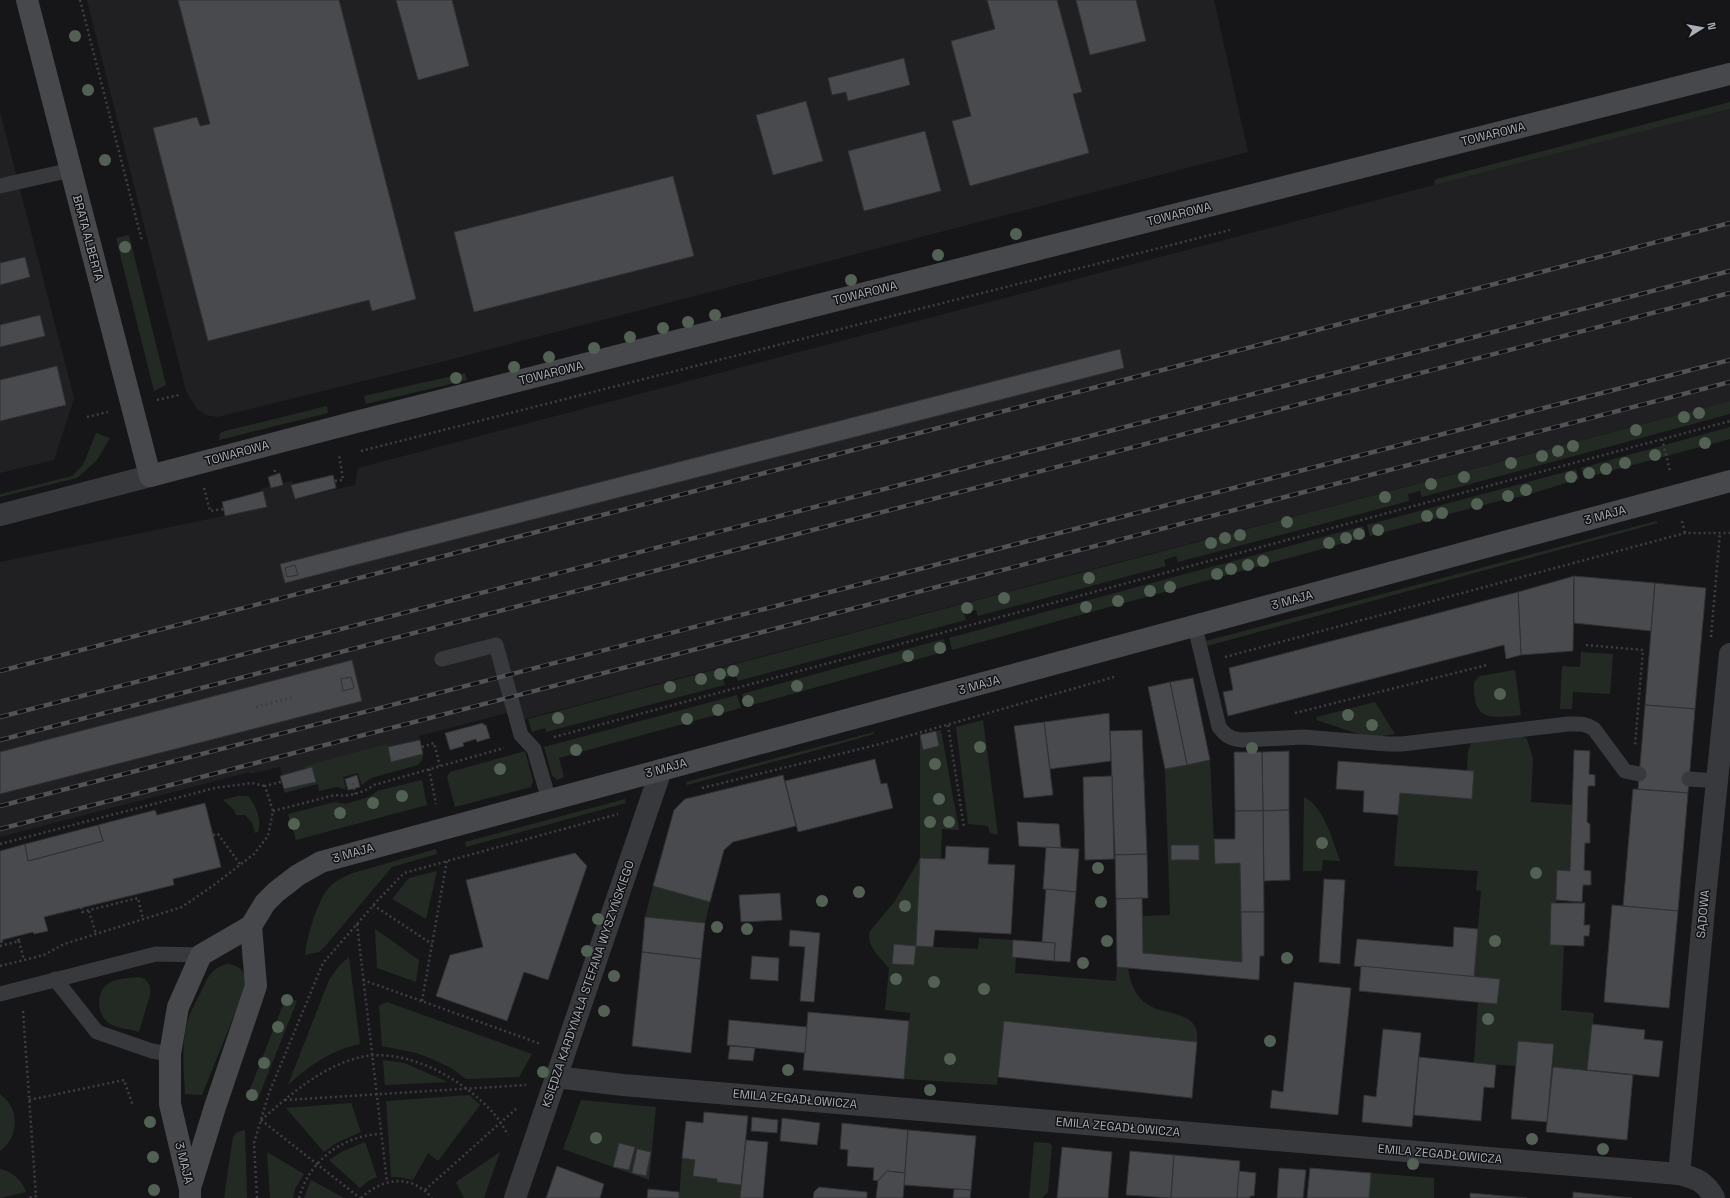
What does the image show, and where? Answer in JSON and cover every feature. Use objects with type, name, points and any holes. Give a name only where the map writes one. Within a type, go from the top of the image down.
[{"type":"street","name":"BRATA ALBERTA","points":[[27,0],[150,476]]},
{"type":"street","name":"TOWAROWA","points":[[0,515],[352,423],[1730,74]]},
{"type":"street","name":"3 MAJA","points":[[190,1194],[215,1107],[256,986],[252,926],[265,903],[276,892],[298,875],[321,862],[1195,627],[1730,481]]},
{"type":"street","name":"SĄDOWA","points":[[1679,1174],[1730,654]]},
{"type":"street","name":"KSIĘDZA KARDYNAŁA STEFANA WYSZYŃSKIEGO","points":[[515,1198],[646,816],[660,770]]},
{"type":"street","points":[[201,954],[252,926]]},
{"type":"street","name":"3 MAJA","points":[[190,1194],[170,1104],[170,1054],[178,1007],[201,954]]},
{"type":"street","name":"EMILA ZEGADŁOWICZA","points":[[556,1077],[631,1085],[1679,1174]]},
{"type":"street","points":[[1679,1174],[1695,1178],[1710,1189],[1714,1198]]},
{"type":"lane","points":[[0,186],[71,170]]},
{"type":"lane","points":[[1195,627],[1219,727],[1224,734],[1233,739],[1304,737],[1395,744],[1568,724],[1582,724],[1588,725],[1594,729],[1625,771],[1639,774]]},
{"type":"lane","points":[[442,659],[496,645],[521,735],[534,749],[549,800]]},
{"type":"lane","points":[[1689,779],[1718,781]]},
{"type":"lane","points":[[0,994],[156,954],[201,954]]},
{"type":"lane","points":[[55,979],[97,1032],[152,1051],[170,1054]]},
{"type":"path","points":[[80,0],[142,241]]},
{"type":"path","points":[[361,451],[1235,228]]},
{"type":"path","points":[[273,811],[336,795],[346,796],[355,794],[365,791],[374,785],[528,742],[561,735],[1730,421]]},
{"type":"path","points":[[335,481],[343,480],[338,452]]},
{"type":"path","points":[[275,468],[275,481]]},
{"type":"path","points":[[204,486],[210,511],[224,509]]},
{"type":"path","points":[[1202,656],[1217,659],[1685,532],[1730,533]]},
{"type":"path","points":[[1586,645],[1643,650],[1635,752]]},
{"type":"path","points":[[1291,714],[1488,665]]},
{"type":"path","points":[[697,789],[880,744],[1122,674]]},
{"type":"path","points":[[256,707],[293,697]]},
{"type":"path","points":[[948,725],[964,827]]},
{"type":"path","points":[[422,747],[434,743],[440,766]]},
{"type":"path","points":[[429,769],[436,805]]},
{"type":"path","points":[[0,844],[215,788],[252,783],[265,786],[282,782]]},
{"type":"path","points":[[353,783],[355,794]]},
{"type":"path","points":[[0,966],[44,954],[64,944],[182,907],[214,885],[254,854],[268,836],[273,811],[265,786]]},
{"type":"path","points":[[258,1198],[254,1143],[269,1093],[323,963],[373,905],[404,873],[628,811],[646,816]]},
{"type":"path","points":[[213,835],[218,834],[240,864]]},
{"type":"path","points":[[422,1001],[447,861]]},
{"type":"path","points":[[81,907],[82,912],[89,911],[138,898],[143,919]]},
{"type":"path","points":[[95,903],[97,909]]},
{"type":"path","points":[[373,905],[432,944]]},
{"type":"path","points":[[89,911],[96,934]]},
{"type":"path","points":[[357,924],[386,1182]]},
{"type":"path","points":[[18,936],[24,960]]},
{"type":"path","points":[[0,946],[19,941]]},
{"type":"path","points":[[363,980],[544,1045]]},
{"type":"path","points":[[23,1011],[36,1196],[28,1198]]},
{"type":"path","points":[[261,1120],[304,1084],[329,1069],[358,1058],[372,1056],[402,1057],[425,1065],[455,1080],[494,1114],[512,1140]]},
{"type":"path","points":[[29,1100],[124,1080],[133,1106]]},
{"type":"path","points":[[285,1100],[532,1085]]},
{"type":"path","points":[[425,1190],[521,1104]]},
{"type":"path","points":[[261,1120],[360,1198],[371,1189],[386,1182],[398,1180],[412,1183],[425,1190],[432,1198]]},
{"type":"path","points":[[299,1198],[308,1177],[325,1155],[343,1144],[357,1138],[369,1134],[380,1134]]},
{"type":"shaded area","points":[[87,0],[1214,0],[1248,152],[445,361],[217,417],[206,415],[197,409],[186,391]]},
{"type":"shaded area","points":[[1730,102],[1730,109],[1435,185],[1434,182],[1436,179]]},
{"type":"shaded area","points":[[1730,109],[1730,401],[510,723],[507,713],[419,736],[420,740],[388,747],[387,745],[304,766],[305,769],[282,775],[280,767],[250,774],[250,772],[0,837],[0,562],[267,507],[263,491],[261,489],[282,485],[282,483],[292,481],[293,484],[291,485],[295,499],[355,485],[358,468],[1411,191]]},
{"type":"shaded area","points":[[0,112],[74,398],[54,460],[0,473]]},
{"type":"shaded area","points":[[129,235],[166,385],[154,391],[116,238]]},
{"type":"shaded area","points":[[465,373],[467,380],[366,404],[364,396]]},
{"type":"shaded area","points":[[1730,401],[1730,414],[1422,497],[1420,491],[1408,494],[1409,501],[1178,562],[1176,556],[1164,560],[1166,566],[978,616],[976,610],[964,613],[966,620],[738,681],[735,675],[723,678],[725,685],[546,732],[545,728],[532,732],[528,719]]},
{"type":"shaded area","points":[[327,406],[328,413],[219,440],[220,433],[225,431]]},
{"type":"shaded area","points":[[1730,427],[1730,439],[1584,478],[1581,468]]},
{"type":"shaded area","points":[[96,433],[110,438],[97,460],[77,478],[0,497],[0,494],[72,476],[83,465]]},
{"type":"shaded area","points":[[1576,469],[1579,479],[1524,496],[1449,514],[1439,519],[1438,518],[1370,536],[1367,525]]},
{"type":"shaded area","points":[[1656,521],[1658,523],[1207,646],[1206,641]]},
{"type":"shaded area","points":[[1363,526],[1366,537],[952,650],[949,638]]},
{"type":"shaded area","points":[[944,639],[947,651],[745,707],[742,694]]},
{"type":"shaded area","points":[[1581,652],[1613,654],[1610,694],[1573,692],[1572,709],[1560,709],[1562,666],[1580,667]]},
{"type":"shaded area","points":[[1515,670],[1521,715],[1500,717],[1485,715],[1480,711],[1476,704],[1474,682],[1480,676]]},
{"type":"shaded area","points":[[737,695],[741,708],[559,758],[564,777],[557,780],[552,775],[544,747]]},
{"type":"shaded area","points":[[1375,702],[1395,734],[1371,738],[1316,720],[1317,717]]},
{"type":"shaded area","points":[[983,720],[998,835],[990,833],[988,826],[968,824],[956,727]]},
{"type":"shaded area","points":[[941,730],[959,830],[942,829],[941,859],[920,858],[920,735],[923,750],[939,746],[936,731]]},
{"type":"shaded area","points":[[874,732],[874,734],[851,741],[687,785],[686,782]]},
{"type":"shaded area","points":[[1521,736],[1527,739],[1533,759],[1531,802],[1572,805],[1570,871],[1557,871],[1556,903],[1551,903],[1550,945],[1564,946],[1561,1010],[1594,1013],[1587,1070],[1553,1067],[1554,1044],[1519,1041],[1516,1066],[1474,1063],[1478,1002],[1497,1004],[1500,979],[1474,977],[1481,891],[1476,890],[1478,871],[1394,866],[1400,793],[1472,798],[1474,771],[1467,771],[1468,751],[1471,743],[1479,739]]},
{"type":"shaded area","points":[[387,744],[392,762],[423,754],[422,760],[418,765],[371,778],[362,785],[358,773],[343,777],[346,789],[336,787],[319,791],[318,784],[284,793],[284,789],[316,782],[312,767],[305,769],[304,766]]},
{"type":"shaded area","points":[[525,751],[533,781],[531,787],[455,807],[447,777],[450,772]]},
{"type":"shaded area","points":[[1210,760],[1215,863],[1240,863],[1242,962],[1143,953],[1143,916],[1170,915],[1165,769]]},
{"type":"shaded area","points":[[422,780],[427,805],[296,840],[288,814],[335,802],[345,804],[369,797],[377,791]]},
{"type":"shaded area","points":[[237,796],[248,796],[254,804],[259,818],[258,832],[255,833],[252,823],[245,815],[236,815],[234,810],[223,800]]},
{"type":"shaded area","points":[[1304,797],[1317,808],[1322,816],[1331,835],[1340,861],[1323,860],[1322,871],[1303,871]]},
{"type":"shaded area","points":[[625,799],[626,803],[466,847],[465,842]]},
{"type":"shaded area","points":[[436,849],[437,854],[392,867],[327,944],[319,952],[305,955],[310,930],[319,904],[327,890],[332,885],[353,873]]},
{"type":"shaded area","points":[[920,858],[916,946],[978,949],[979,938],[1013,940],[1012,957],[1016,958],[1015,973],[1116,981],[1117,967],[1128,968],[1132,984],[1136,993],[1143,1002],[1189,1020],[1194,1025],[1197,1032],[1197,1042],[1004,1021],[997,1085],[904,1079],[910,1013],[885,1010],[889,968],[874,951],[871,946],[869,936],[870,931],[895,901]],"holes":[[[894,944],[916,946],[914,965],[893,964]]]},
{"type":"shaded area","points":[[437,871],[426,919],[392,899],[409,878]]},
{"type":"shaded area","points":[[653,886],[710,902],[705,923],[645,917]]},
{"type":"shaded area","points":[[375,929],[419,960],[416,982],[377,968]]},
{"type":"shaded area","points":[[349,957],[360,1044],[340,1050],[321,1059],[288,1085],[329,980],[339,966]]},
{"type":"shaded area","points":[[226,964],[235,966],[242,970],[245,977],[246,986],[202,1095],[185,1094],[183,1054],[185,1034],[190,1014],[208,978],[216,969]]},
{"type":"shaded area","points":[[139,977],[145,979],[150,986],[150,995],[139,1032],[112,1025],[103,1016],[100,1010],[99,1004],[102,991],[111,982],[125,978]]},
{"type":"shaded area","points":[[286,997],[297,1001],[257,1101],[247,1097]]},
{"type":"shaded area","points":[[387,1002],[532,1054],[519,1077],[466,1079],[451,1068],[430,1058],[416,1053],[382,1046],[379,1006]]},
{"type":"shaded area","points":[[383,1060],[404,1063],[448,1082],[385,1085]]},
{"type":"shaded area","points":[[0,1094],[8,1102],[12,1109],[15,1122],[9,1141],[0,1151]]},
{"type":"shaded area","points":[[469,1095],[480,1105],[438,1161],[428,1153],[413,1180],[391,1177],[386,1101]]},
{"type":"shaded area","points":[[581,1100],[656,1107],[649,1180],[563,1149]]},
{"type":"shaded area","points":[[351,1103],[361,1132],[336,1143],[324,1152],[286,1108]]},
{"type":"shaded area","points":[[245,1130],[247,1198],[224,1198],[233,1137],[237,1132]]},
{"type":"shaded area","points":[[365,1142],[377,1177],[368,1181],[360,1188],[329,1160],[343,1151]]},
{"type":"shaded area","points":[[1034,1142],[1049,1143],[1052,1146],[1048,1192],[1042,1198],[1029,1198]]},
{"type":"shaded area","points":[[267,1152],[304,1174],[295,1189],[293,1198],[270,1198]]},
{"type":"shaded area","points":[[500,1152],[484,1198],[464,1198],[456,1182]]},
{"type":"shaded area","points":[[682,1158],[695,1160],[694,1176],[717,1179],[717,1182],[741,1185],[740,1198],[679,1198]]},
{"type":"shaded area","points":[[0,1169],[13,1174],[20,1180],[26,1192],[0,1198]]},
{"type":"shaded area","points":[[1371,1173],[1434,1178],[1434,1198],[1369,1198]]},
{"type":"shaded area","points":[[311,1180],[344,1198],[304,1198]]},
{"type":"building","points":[[178,0],[339,0],[416,299],[372,311],[369,300],[208,341],[153,128],[197,117],[200,126],[210,124]]},
{"type":"building","points":[[396,0],[452,0],[469,66],[418,80]]},
{"type":"building","points":[[987,0],[1057,0],[1082,92],[1073,94],[1089,153],[970,186],[952,121],[971,116],[951,41],[995,29]]},
{"type":"building","points":[[1076,0],[1136,0],[1146,41],[1090,55]]},
{"type":"building","points":[[904,58],[910,85],[848,101],[846,92],[832,95],[828,78]]},
{"type":"building","points":[[806,101],[823,161],[773,175],[756,115]]},
{"type":"building","points":[[925,131],[941,191],[864,211],[848,151]]},
{"type":"building","points":[[673,176],[694,256],[474,312],[454,232]]},
{"type":"building","points":[[25,257],[30,277],[0,285],[0,263]]},
{"type":"building","points":[[40,315],[45,336],[0,347],[0,325]]},
{"type":"building","points":[[1120,349],[1124,368],[285,583],[280,564]]},
{"type":"building","points":[[57,366],[66,405],[0,421],[0,380]]},
{"type":"building","points":[[280,473],[283,485],[271,488],[268,477]]},
{"type":"building","points":[[333,475],[336,488],[295,499],[291,485]]},
{"type":"building","points":[[263,491],[267,507],[225,516],[222,502]]},
{"type":"building","points":[[295,565],[298,575],[287,577],[285,568]]},
{"type":"building","points":[[1574,576],[1573,651],[1521,655],[1518,592]]},
{"type":"building","points":[[1574,576],[1655,583],[1651,631],[1574,623]]},
{"type":"building","points":[[1655,583],[1706,588],[1695,709],[1645,705]]},
{"type":"building","points":[[1518,592],[1521,655],[1506,659],[1504,645],[1228,716],[1223,692],[1233,690],[1229,668]]},
{"type":"building","points":[[352,660],[362,701],[0,794],[0,752]]},
{"type":"building","points":[[351,677],[354,688],[343,691],[341,679]]},
{"type":"building","points":[[1193,678],[1210,760],[1187,765],[1170,682]]},
{"type":"building","points":[[1170,682],[1187,765],[1165,769],[1148,687]]},
{"type":"building","points":[[1645,705],[1695,709],[1688,793],[1638,789]]},
{"type":"building","points":[[1109,713],[1111,761],[1050,769],[1044,722]]},
{"type":"building","points":[[1044,722],[1053,795],[1024,798],[1014,726]]},
{"type":"building","points":[[483,723],[486,725],[490,738],[477,742],[476,739],[463,743],[464,746],[450,750],[445,733]]},
{"type":"building","points":[[1142,730],[1147,854],[1115,855],[1110,731]]},
{"type":"building","points":[[936,731],[939,746],[923,750],[920,735]]},
{"type":"building","points":[[420,740],[423,754],[391,762],[388,747]]},
{"type":"building","points":[[1574,750],[1590,751],[1589,774],[1595,775],[1595,786],[1588,786],[1587,822],[1590,824],[1590,843],[1585,843],[1584,870],[1591,871],[1591,885],[1583,885],[1582,902],[1556,900],[1557,870],[1570,871]]},
{"type":"building","points":[[1289,751],[1289,810],[1263,811],[1262,752]]},
{"type":"building","points":[[1234,752],[1262,752],[1263,811],[1235,811]]},
{"type":"building","points":[[875,759],[881,784],[887,783],[893,808],[798,832],[785,781]]},
{"type":"building","points":[[1338,761],[1474,771],[1472,799],[1400,793],[1398,815],[1363,812],[1364,791],[1336,789]]},
{"type":"building","points":[[312,767],[316,782],[284,789],[280,776]]},
{"type":"building","points":[[357,775],[360,787],[348,790],[345,779]]},
{"type":"building","points":[[783,775],[796,826],[733,842],[724,850],[710,902],[653,886],[674,810],[685,799]]},
{"type":"building","points":[[1112,776],[1114,859],[1085,860],[1083,777]]},
{"type":"building","points":[[1633,789],[1688,793],[1678,911],[1623,906]]},
{"type":"building","points":[[205,803],[221,867],[173,879],[174,885],[44,917],[48,931],[34,934],[33,932],[2,940],[3,942],[0,943],[0,851],[25,844],[28,861],[103,841],[98,825],[155,810],[157,815]]},
{"type":"building","points":[[1289,810],[1290,880],[1264,881],[1263,811]]},
{"type":"building","points":[[1235,811],[1263,811],[1264,912],[1241,912],[1240,863],[1215,864],[1214,839],[1235,839]]},
{"type":"building","points":[[1017,822],[1059,824],[1061,848],[1019,846]]},
{"type":"building","points":[[98,825],[103,841],[28,861],[25,844]]},
{"type":"building","points":[[1171,845],[1199,845],[1199,860],[1171,860]]},
{"type":"building","points":[[946,846],[989,848],[988,864],[1015,865],[1011,934],[935,930],[933,947],[916,946],[920,858],[945,859]]},
{"type":"building","points":[[1046,847],[1079,849],[1076,892],[1043,889]]},
{"type":"building","points":[[575,853],[587,866],[548,980],[524,972],[507,1021],[436,996],[450,955],[483,947],[466,880]]},
{"type":"building","points":[[1147,854],[1148,898],[1116,899],[1115,855]]},
{"type":"building","points":[[1324,879],[1345,880],[1340,964],[1319,962]]},
{"type":"building","points":[[1046,889],[1076,892],[1070,962],[1054,961],[1055,943],[1042,942]]},
{"type":"building","points":[[780,893],[782,920],[741,922],[739,895]]},
{"type":"building","points":[[1142,898],[1143,953],[1242,962],[1241,912],[1264,912],[1264,956],[1260,956],[1259,980],[1117,967],[1116,899]]},
{"type":"building","points":[[1551,903],[1585,903],[1584,925],[1590,925],[1589,936],[1584,936],[1584,946],[1550,945]]},
{"type":"building","points":[[1612,905],[1678,911],[1669,1008],[1604,1002]]},
{"type":"building","points":[[645,917],[705,923],[701,959],[642,952]]},
{"type":"building","points":[[1454,927],[1478,929],[1474,977],[1354,966],[1357,939],[1453,947]]},
{"type":"building","points":[[790,930],[820,933],[814,1002],[800,1001],[805,947],[789,946]]},
{"type":"building","points":[[1013,940],[1055,943],[1054,961],[1012,957]]},
{"type":"building","points":[[894,944],[916,946],[914,965],[892,964]]},
{"type":"building","points":[[642,952],[701,959],[691,1053],[632,1046]]},
{"type":"building","points":[[752,956],[779,958],[778,981],[750,979]]},
{"type":"building","points":[[1361,966],[1500,979],[1497,1004],[1359,991]]},
{"type":"building","points":[[1294,982],[1351,988],[1338,1115],[1270,1108],[1272,1090],[1283,1092]]},
{"type":"building","points":[[808,1012],[909,1021],[904,1079],[803,1070]]},
{"type":"building","points":[[729,1020],[807,1027],[805,1053],[727,1045]]},
{"type":"building","points":[[1004,1021],[1197,1042],[1192,1098],[998,1077]]},
{"type":"building","points":[[1592,1024],[1645,1030],[1644,1039],[1663,1041],[1659,1077],[1587,1070]]},
{"type":"building","points":[[1383,1029],[1421,1033],[1412,1127],[1362,1122],[1364,1095],[1376,1097]]},
{"type":"building","points":[[1518,1041],[1554,1044],[1547,1122],[1511,1119]]},
{"type":"building","points":[[730,1046],[755,1048],[753,1061],[728,1059]]},
{"type":"building","points":[[1419,1057],[1496,1065],[1494,1088],[1484,1087],[1481,1121],[1414,1115]]},
{"type":"building","points":[[1553,1067],[1633,1075],[1627,1140],[1546,1132]]},
{"type":"building","points":[[704,1112],[748,1116],[741,1185],[717,1182],[717,1179],[693,1176],[695,1160],[682,1158],[686,1121],[703,1123]]},
{"type":"building","points":[[752,1117],[778,1120],[777,1133],[751,1131]]},
{"type":"building","points":[[782,1118],[820,1123],[817,1145],[780,1141]]},
{"type":"building","points":[[842,1123],[908,1130],[905,1173],[887,1171],[878,1181],[873,1180],[874,1168],[847,1166],[848,1150],[840,1149]]},
{"type":"building","points":[[908,1130],[976,1136],[971,1190],[904,1185]]},
{"type":"building","points":[[746,1140],[768,1142],[763,1198],[740,1198]]},
{"type":"building","points":[[619,1143],[635,1147],[629,1170],[613,1167]]},
{"type":"building","points":[[1062,1147],[1112,1152],[1108,1198],[1057,1198]]},
{"type":"building","points":[[637,1149],[651,1152],[646,1176],[632,1173]]},
{"type":"building","points":[[1130,1151],[1174,1155],[1171,1198],[1126,1195]]},
{"type":"building","points":[[1174,1155],[1240,1161],[1237,1198],[1171,1198]]},
{"type":"building","points":[[557,1166],[604,1184],[600,1198],[546,1198]]},
{"type":"building","points":[[1279,1168],[1306,1170],[1303,1198],[1277,1198]]},
{"type":"building","points":[[1310,1168],[1371,1173],[1369,1198],[1307,1198]]},
{"type":"building","points":[[887,1171],[905,1173],[903,1198],[876,1198],[878,1181]]},
{"type":"building","points":[[1239,1171],[1256,1173],[1254,1196],[1250,1196],[1250,1198],[1237,1198]]},
{"type":"building","points":[[819,1187],[867,1192],[867,1198],[813,1198],[814,1192]]},
{"type":"building","points":[[648,1189],[679,1192],[679,1198],[647,1198]]},
{"type":"building","points":[[954,1189],[971,1190],[970,1198],[953,1198]]},
{"type":"building","points":[[1573,1192],[1632,1198],[1573,1198]]},
{"type":"building","points":[[1470,1193],[1527,1198],[1470,1198]]},
{"type":"railway","points":[[0,671],[1730,223]]},
{"type":"railway","points":[[0,717],[1730,271]]},
{"type":"railway","points":[[0,740],[1730,293]]},
{"type":"railway","points":[[0,806],[1730,360]]},
{"type":"railway","points":[[0,829],[1730,382]]}]
